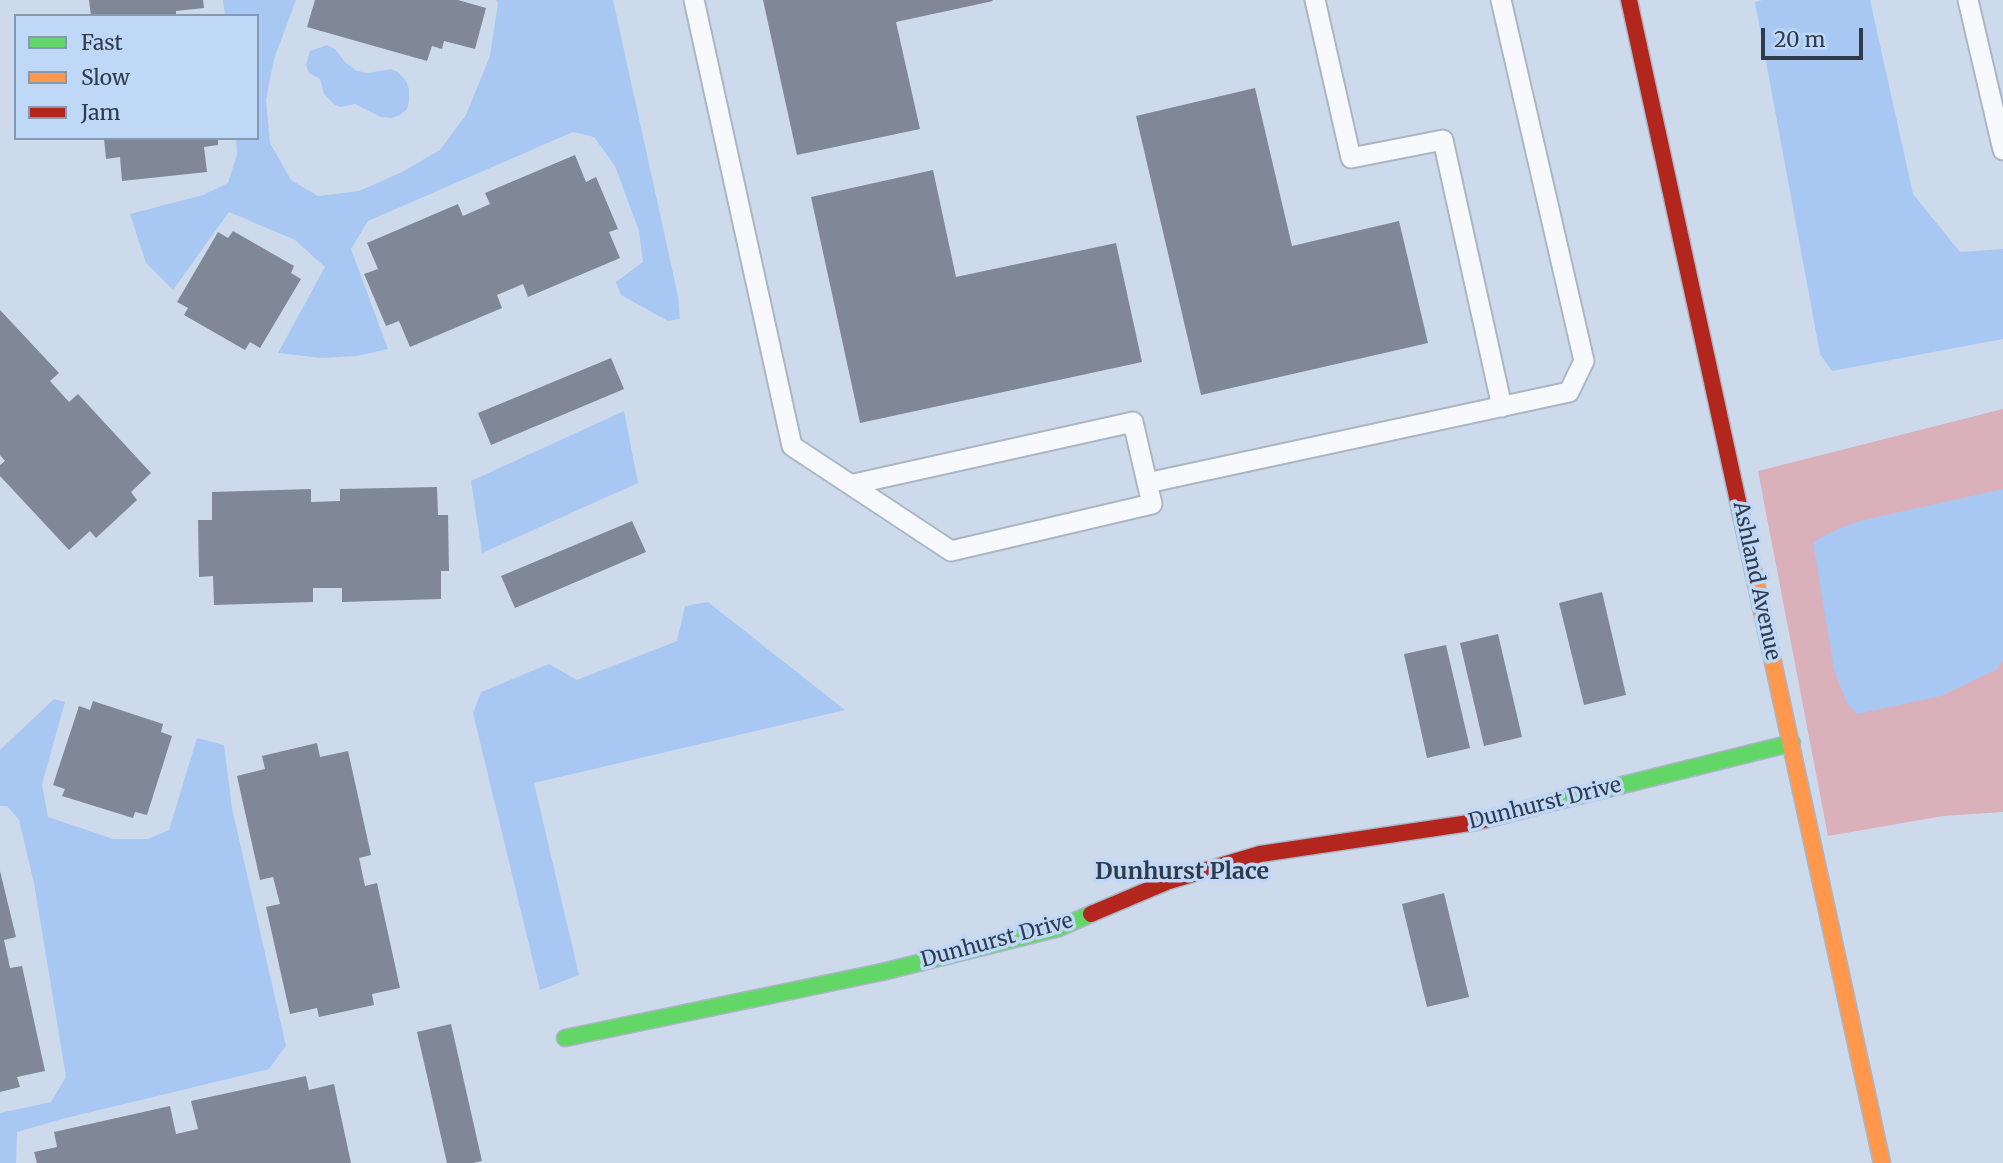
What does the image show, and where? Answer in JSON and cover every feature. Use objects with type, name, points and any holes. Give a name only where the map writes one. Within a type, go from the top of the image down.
[{"type":"street","name":"Ashland Avenue","points":[[1629,0],[1882,1163]]},
{"type":"street","name":"Dunhurst Drive","points":[[565,1038],[882,972],[1059,928],[1169,881],[1260,854],[1476,822],[1792,743]]},
{"type":"lane","points":[[694,0],[792,446],[951,551],[1152,504],[1133,422],[853,484]]},
{"type":"lane","points":[[1315,0],[1351,159],[1443,139],[1502,407]]},
{"type":"lane","points":[[1147,484],[1569,391],[1584,361],[1501,0]]},
{"type":"lane","points":[[1968,0],[2003,150]]},
{"type":"shaded area","points":[[2003,409],[2003,812],[1943,816],[1828,836],[1758,471]]},
{"type":"water","points":[[223,0],[296,0],[274,59],[266,100],[270,143],[291,180],[318,196],[359,191],[402,172],[440,150],[466,115],[490,56],[498,3],[496,0],[613,0],[678,296],[680,319],[668,321],[621,295],[616,282],[643,262],[639,231],[615,166],[594,137],[573,132],[368,221],[351,249],[388,349],[357,356],[322,358],[278,353],[325,267],[295,240],[229,212],[173,290],[146,263],[130,214],[203,195],[228,183],[237,154],[236,140],[259,140],[259,14],[225,14]]},
{"type":"water","points":[[1870,0],[1913,194],[1960,252],[2003,249],[2003,339],[1832,371],[1820,354],[1755,2]]},
{"type":"water","points":[[327,45],[335,49],[345,62],[357,71],[368,73],[391,69],[398,72],[409,89],[407,109],[391,118],[381,117],[355,104],[340,107],[334,104],[324,94],[320,79],[309,73],[306,65],[310,51]]},
{"type":"water","points":[[624,411],[638,483],[482,553],[471,481]]},
{"type":"water","points":[[2003,489],[2003,660],[1997,669],[1941,696],[1857,714],[1847,703],[1834,670],[1813,542],[1859,521]]},
{"type":"water","points":[[708,602],[845,710],[534,783],[579,975],[540,990],[473,713],[481,692],[549,664],[577,680],[677,641],[685,606]]},
{"type":"water","points":[[54,699],[65,702],[42,784],[48,817],[113,839],[148,839],[169,830],[197,738],[224,745],[232,808],[286,1046],[269,1069],[17,1132],[16,1163],[0,1163],[0,1113],[51,1102],[66,1077],[34,883],[19,820],[7,806],[0,806],[0,750]]},
{"type":"building","points":[[89,0],[203,0],[204,8],[176,11],[176,14],[91,14]]},
{"type":"building","points":[[315,0],[458,0],[486,8],[475,49],[444,41],[442,49],[432,46],[427,61],[307,27]]},
{"type":"building","points":[[763,0],[993,1],[896,22],[920,129],[797,155]]},
{"type":"building","points":[[1255,88],[1292,246],[1399,221],[1428,343],[1201,395],[1136,116]]},
{"type":"building","points":[[104,140],[218,140],[218,145],[204,147],[207,172],[122,181],[120,157],[106,159]]},
{"type":"building","points":[[575,155],[586,182],[596,177],[618,229],[609,232],[620,258],[528,297],[523,284],[497,295],[502,308],[410,347],[399,321],[386,326],[364,274],[378,269],[367,243],[458,204],[463,216],[490,204],[485,193]]},
{"type":"building","points":[[933,170],[956,277],[1116,243],[1142,362],[860,423],[811,197]]},
{"type":"building","points":[[233,231],[294,266],[291,273],[301,279],[260,348],[250,342],[245,350],[184,315],[188,308],[177,302],[218,232],[228,238]]},
{"type":"building","points":[[0,310],[59,373],[50,381],[69,402],[78,394],[151,473],[131,492],[137,500],[96,538],[90,531],[69,550],[0,476],[0,465],[5,461],[0,455]]},
{"type":"building","points":[[611,358],[624,389],[491,445],[478,413]]},
{"type":"building","points":[[437,487],[438,515],[448,515],[449,571],[441,571],[441,599],[342,602],[342,588],[313,588],[313,602],[214,605],[213,576],[199,577],[198,520],[212,520],[212,492],[311,489],[311,502],[340,501],[340,489]]},
{"type":"building","points":[[632,521],[646,552],[515,608],[501,576]]},
{"type":"building","points":[[1602,592],[1626,695],[1584,705],[1559,603]]},
{"type":"building","points":[[1498,634],[1522,737],[1484,746],[1460,643]]},
{"type":"building","points":[[1446,645],[1470,748],[1427,758],[1404,654]]},
{"type":"building","points":[[93,701],[163,724],[161,732],[172,736],[147,815],[135,812],[133,818],[62,796],[65,789],[53,785],[79,706],[90,710]]},
{"type":"building","points":[[317,743],[320,757],[348,751],[371,855],[359,858],[365,886],[377,883],[400,988],[372,994],[374,1005],[319,1017],[317,1008],[290,1014],[266,907],[280,904],[273,877],[260,880],[237,776],[265,769],[262,756]]},
{"type":"building","points":[[0,871],[16,937],[4,940],[10,968],[22,966],[45,1071],[17,1077],[20,1087],[0,1092]]},
{"type":"building","points":[[1444,893],[1469,997],[1427,1007],[1402,904]]},
{"type":"building","points":[[451,1024],[482,1161],[473,1163],[447,1163],[417,1032]]},
{"type":"building","points":[[306,1076],[309,1090],[334,1084],[351,1163],[37,1163],[34,1152],[57,1147],[54,1132],[170,1106],[176,1134],[198,1129],[191,1101]]},
{"type":"traffic: fast","points":[[1554,802],[1792,743]]},
{"type":"traffic: fast","points":[[565,1038],[882,972],[1059,928],[1091,914]]},
{"type":"traffic: slow","points":[[1741,515],[1882,1163]]},
{"type":"traffic: jam","points":[[1629,0],[1741,515]]},
{"type":"traffic: jam","points":[[1091,914],[1169,881],[1260,854],[1476,822],[1554,802]]},
{"type":"district","name":"Dunhurst Place","points":[[1182,872]]}]
